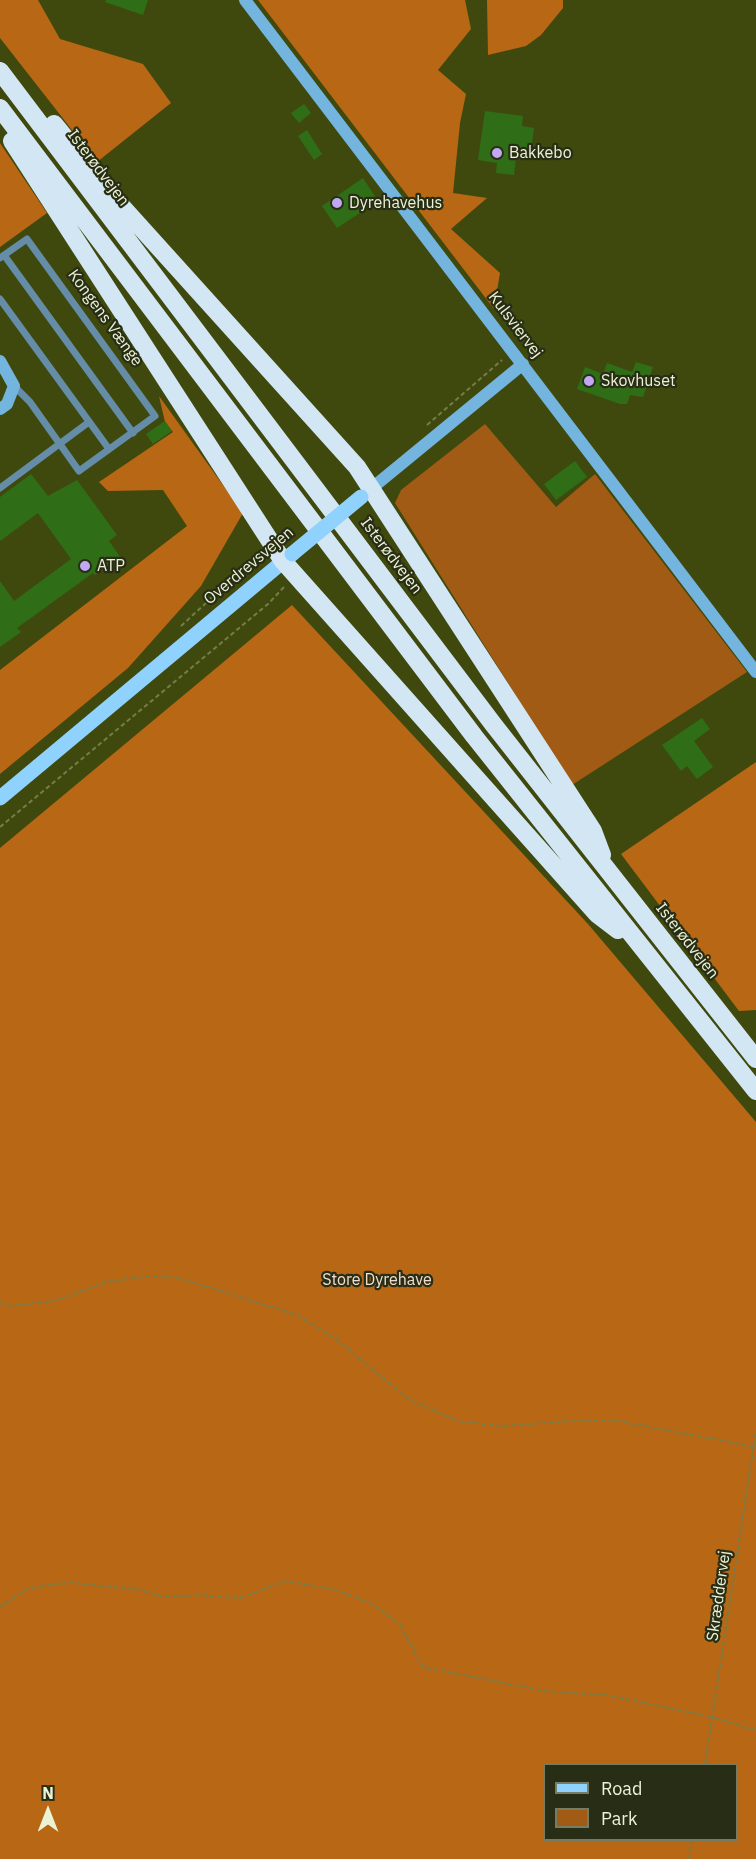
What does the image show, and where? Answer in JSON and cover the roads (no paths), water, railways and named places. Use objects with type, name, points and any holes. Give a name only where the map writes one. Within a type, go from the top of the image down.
[{"type":"highway","points":[[5,78],[57,127],[116,200],[357,467],[366,493],[593,831],[608,872]]},
{"type":"highway","name":"Isterødvejen","points":[[5,78],[608,872],[756,1059]]},
{"type":"highway","points":[[0,108],[474,736],[756,1091]]},
{"type":"highway","points":[[0,122],[290,562],[597,914],[642,948]]},
{"type":"main road","name":"Overdrevsvejen","points":[[0,798],[290,562],[366,493]]},
{"type":"street","name":"Kulsviervej","points":[[245,0],[756,672]]},
{"type":"street","points":[[0,361],[14,386],[7,404],[0,409]]},
{"type":"street","name":"Overdrevsvejen","points":[[366,493],[523,364]]},
{"type":"lane","name":"Kongens Vænge","points":[[60,444],[80,471],[155,416],[27,239],[2,257],[133,432]]},
{"type":"lane","points":[[0,299],[109,449]]},
{"type":"lane","points":[[14,386],[30,402],[60,444]]},
{"type":"lane","points":[[0,488],[89,422]]},
{"type":"place","name":"Bakkebo","points":[[497,153]]},
{"type":"place","name":"Dyrehavehus","points":[[337,203]]},
{"type":"place","name":"Skovhuset","points":[[589,381]]},
{"type":"place","name":"ATP","points":[[85,566]]},
{"type":"park label","name":"Store Dyrehave","points":[[377,1280]]}]
